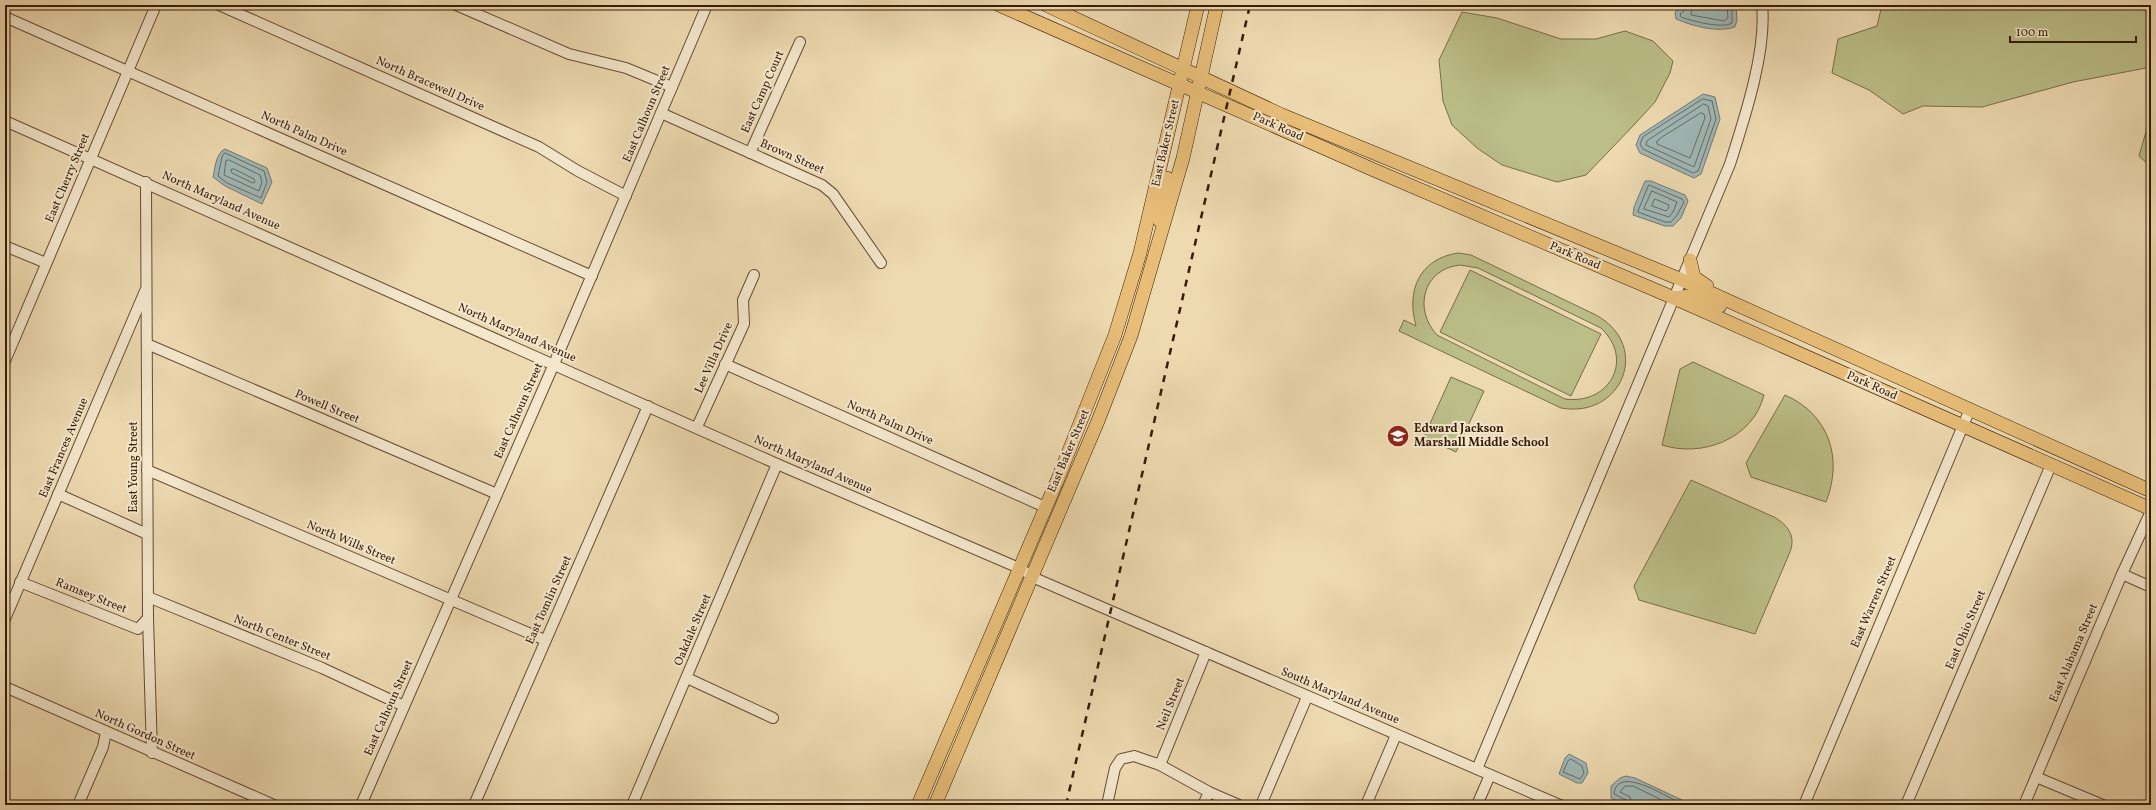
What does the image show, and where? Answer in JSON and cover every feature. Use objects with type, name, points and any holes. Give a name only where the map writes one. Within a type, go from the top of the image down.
[{"type":"main road","name":"Park Road","points":[[999,5],[1374,170],[1674,298],[2151,510]]},
{"type":"main road","name":"Park Road","points":[[1046,5],[1201,78],[1380,156],[1682,280],[2151,491]]},
{"type":"main road","points":[[1198,5],[1183,70],[1188,88],[1201,78],[1217,5]]},
{"type":"main road","name":"East Baker Street","points":[[935,805],[1118,374],[1142,303],[1172,199],[1188,88]]},
{"type":"main road","name":"East Baker Street","points":[[918,805],[1103,369],[1127,299],[1151,208],[1188,88]]},
{"type":"main road","points":[[1551,246],[1564,245],[1603,259],[1656,283],[1682,280]]},
{"type":"main road","points":[[1690,260],[1694,277],[1705,285],[1771,315],[1796,331]]},
{"type":"main road","points":[[1674,298],[1689,296],[1701,299],[1763,323],[1796,331]]},
{"type":"main road","points":[[1962,425],[1973,422],[1984,425],[2063,458],[2085,462]]},
{"type":"street","name":"East Cherry Street","points":[[6,354],[156,5]]},
{"type":"street","name":"North Bracewell Drive","points":[[219,5],[539,147],[578,171],[626,196]]},
{"type":"street","points":[[456,5],[568,54],[626,68],[672,87]]},
{"type":"street","name":"East Calhoun Street","points":[[361,805],[554,364],[707,5]]},
{"type":"street","points":[[1477,769],[1730,164],[1746,117],[1759,54],[1762,5]]},
{"type":"street","name":"North Palm Drive","points":[[5,17],[129,70],[592,276]]},
{"type":"street","name":"East Camp Court","points":[[750,153],[800,42]]},
{"type":"street","name":"Brown Street","points":[[661,113],[822,185],[833,194],[881,263]]},
{"type":"street","name":"North Maryland Avenue","points":[[5,121],[146,182],[777,464],[1019,568],[1032,577]]},
{"type":"street","name":"East Young Street","points":[[146,182],[147,534],[152,753]]},
{"type":"street","points":[[5,246],[46,263]]},
{"type":"street","name":"Lee Villa Drive","points":[[697,427],[744,324],[743,300],[754,275]]},
{"type":"street","name":"East Frances Avenue","points":[[5,619],[146,288]]},
{"type":"street","name":"Powell Street","points":[[147,344],[497,494]]},
{"type":"street","name":"North Palm Drive","points":[[725,364],[1045,507]]},
{"type":"street","name":"East Tomlin Street","points":[[474,805],[648,406]]},
{"type":"street","name":"East Warren Street","points":[[1804,805],[1970,409]]},
{"type":"street","name":"Oakdale Street","points":[[632,805],[777,464]]},
{"type":"street","name":"East Ohio Street","points":[[1906,805],[2050,465]]},
{"type":"street","name":"North Wills Street","points":[[147,470],[545,640]]},
{"type":"street","points":[[58,494],[147,534]]},
{"type":"street","name":"East Alabama Street","points":[[2024,805],[2122,574],[2151,510]]},
{"type":"street","points":[[2122,574],[2151,587]]},
{"type":"street","name":"South Maryland Avenue","points":[[1032,577],[1560,805]]},
{"type":"street","name":"Ramsey Street","points":[[20,582],[138,629],[148,618]]},
{"type":"street","name":"North Center Street","points":[[148,597],[322,668],[404,706]]},
{"type":"street","name":"Neil Street","points":[[1160,765],[1206,652]]},
{"type":"street","points":[[687,678],[773,718]]},
{"type":"street","points":[[970,682],[985,689]]},
{"type":"street","name":"North Gordon Street","points":[[5,687],[152,753],[274,805]]},
{"type":"street","points":[[1262,805],[1307,697]]},
{"type":"street","points":[[78,805],[103,747],[106,732]]},
{"type":"street","points":[[1366,805],[1396,735]]},
{"type":"street","points":[[1107,805],[1115,768],[1122,759],[1134,756],[1160,765],[1209,792],[1239,805]]},
{"type":"street","points":[[1477,805],[1490,775]]},
{"type":"street","points":[[2036,777],[2103,805]]},
{"type":"street","points":[[1203,805],[1209,792]]},
{"type":"green space","points":[[1882,5],[2151,5],[2151,62],[2146,68],[2073,82],[1982,107],[1923,106],[1903,114],[1869,90],[1832,73],[1838,39],[1877,26]]},
{"type":"green space","points":[[1462,12],[1497,18],[1561,39],[1596,39],[1625,31],[1653,41],[1673,61],[1670,73],[1655,102],[1586,175],[1557,182],[1502,165],[1477,148],[1452,125],[1443,101],[1439,60]]},
{"type":"green space","points":[[2147,128],[2151,128],[2151,167],[2139,156]]},
{"type":"green space","points":[[1458,253],[1471,255],[1596,315],[1613,328],[1623,344],[1626,361],[1622,377],[1614,392],[1600,402],[1582,408],[1561,408],[1399,331],[1404,320],[1416,326],[1413,313],[1413,301],[1415,289],[1419,279],[1425,270],[1434,262],[1445,256]],"holes":[[[1460,265],[1478,268],[1601,328],[1611,340],[1616,353],[1616,366],[1612,378],[1605,388],[1594,395],[1581,399],[1565,399],[1437,335],[1425,314],[1424,302],[1430,282],[1437,274],[1447,268]]]},
{"type":"green space","points":[[1470,270],[1601,334],[1571,396],[1440,332]]},
{"type":"green space","points":[[1693,362],[1764,395],[1758,410],[1749,423],[1737,434],[1724,441],[1693,449],[1662,445],[1680,369]]},
{"type":"green space","points":[[1451,377],[1484,391],[1456,452],[1424,437]]},
{"type":"green space","points":[[1785,395],[1813,414],[1822,426],[1829,440],[1833,470],[1831,486],[1826,502],[1751,477],[1746,463]]},
{"type":"green space","points":[[1691,480],[1774,517],[1787,527],[1790,532],[1792,546],[1790,552],[1755,634],[1639,600],[1634,586]]},
{"type":"water","points":[[1685,5],[1736,5],[1737,20],[1735,27],[1728,29],[1705,28],[1676,19],[1675,12]]},
{"type":"water","points":[[1703,94],[1715,97],[1720,119],[1701,174],[1694,178],[1640,153],[1636,145],[1640,135]]},
{"type":"water","points":[[225,149],[267,168],[272,182],[262,204],[225,186],[213,177],[218,157]]},
{"type":"water","points":[[1645,181],[1651,181],[1685,195],[1688,201],[1681,218],[1673,226],[1665,226],[1633,215],[1634,207]]},
{"type":"water","points":[[1569,754],[1586,763],[1588,773],[1582,783],[1577,783],[1559,774],[1565,758]]},
{"type":"water","points":[[1626,776],[1635,778],[1682,800],[1682,805],[1627,805],[1611,798],[1611,786],[1620,778]]},
{"type":"railway","points":[[1066,805],[1250,5]]},
{"type":"place","name":"Edward Jackson Marshall Middle School","points":[[1398,436]]}]
